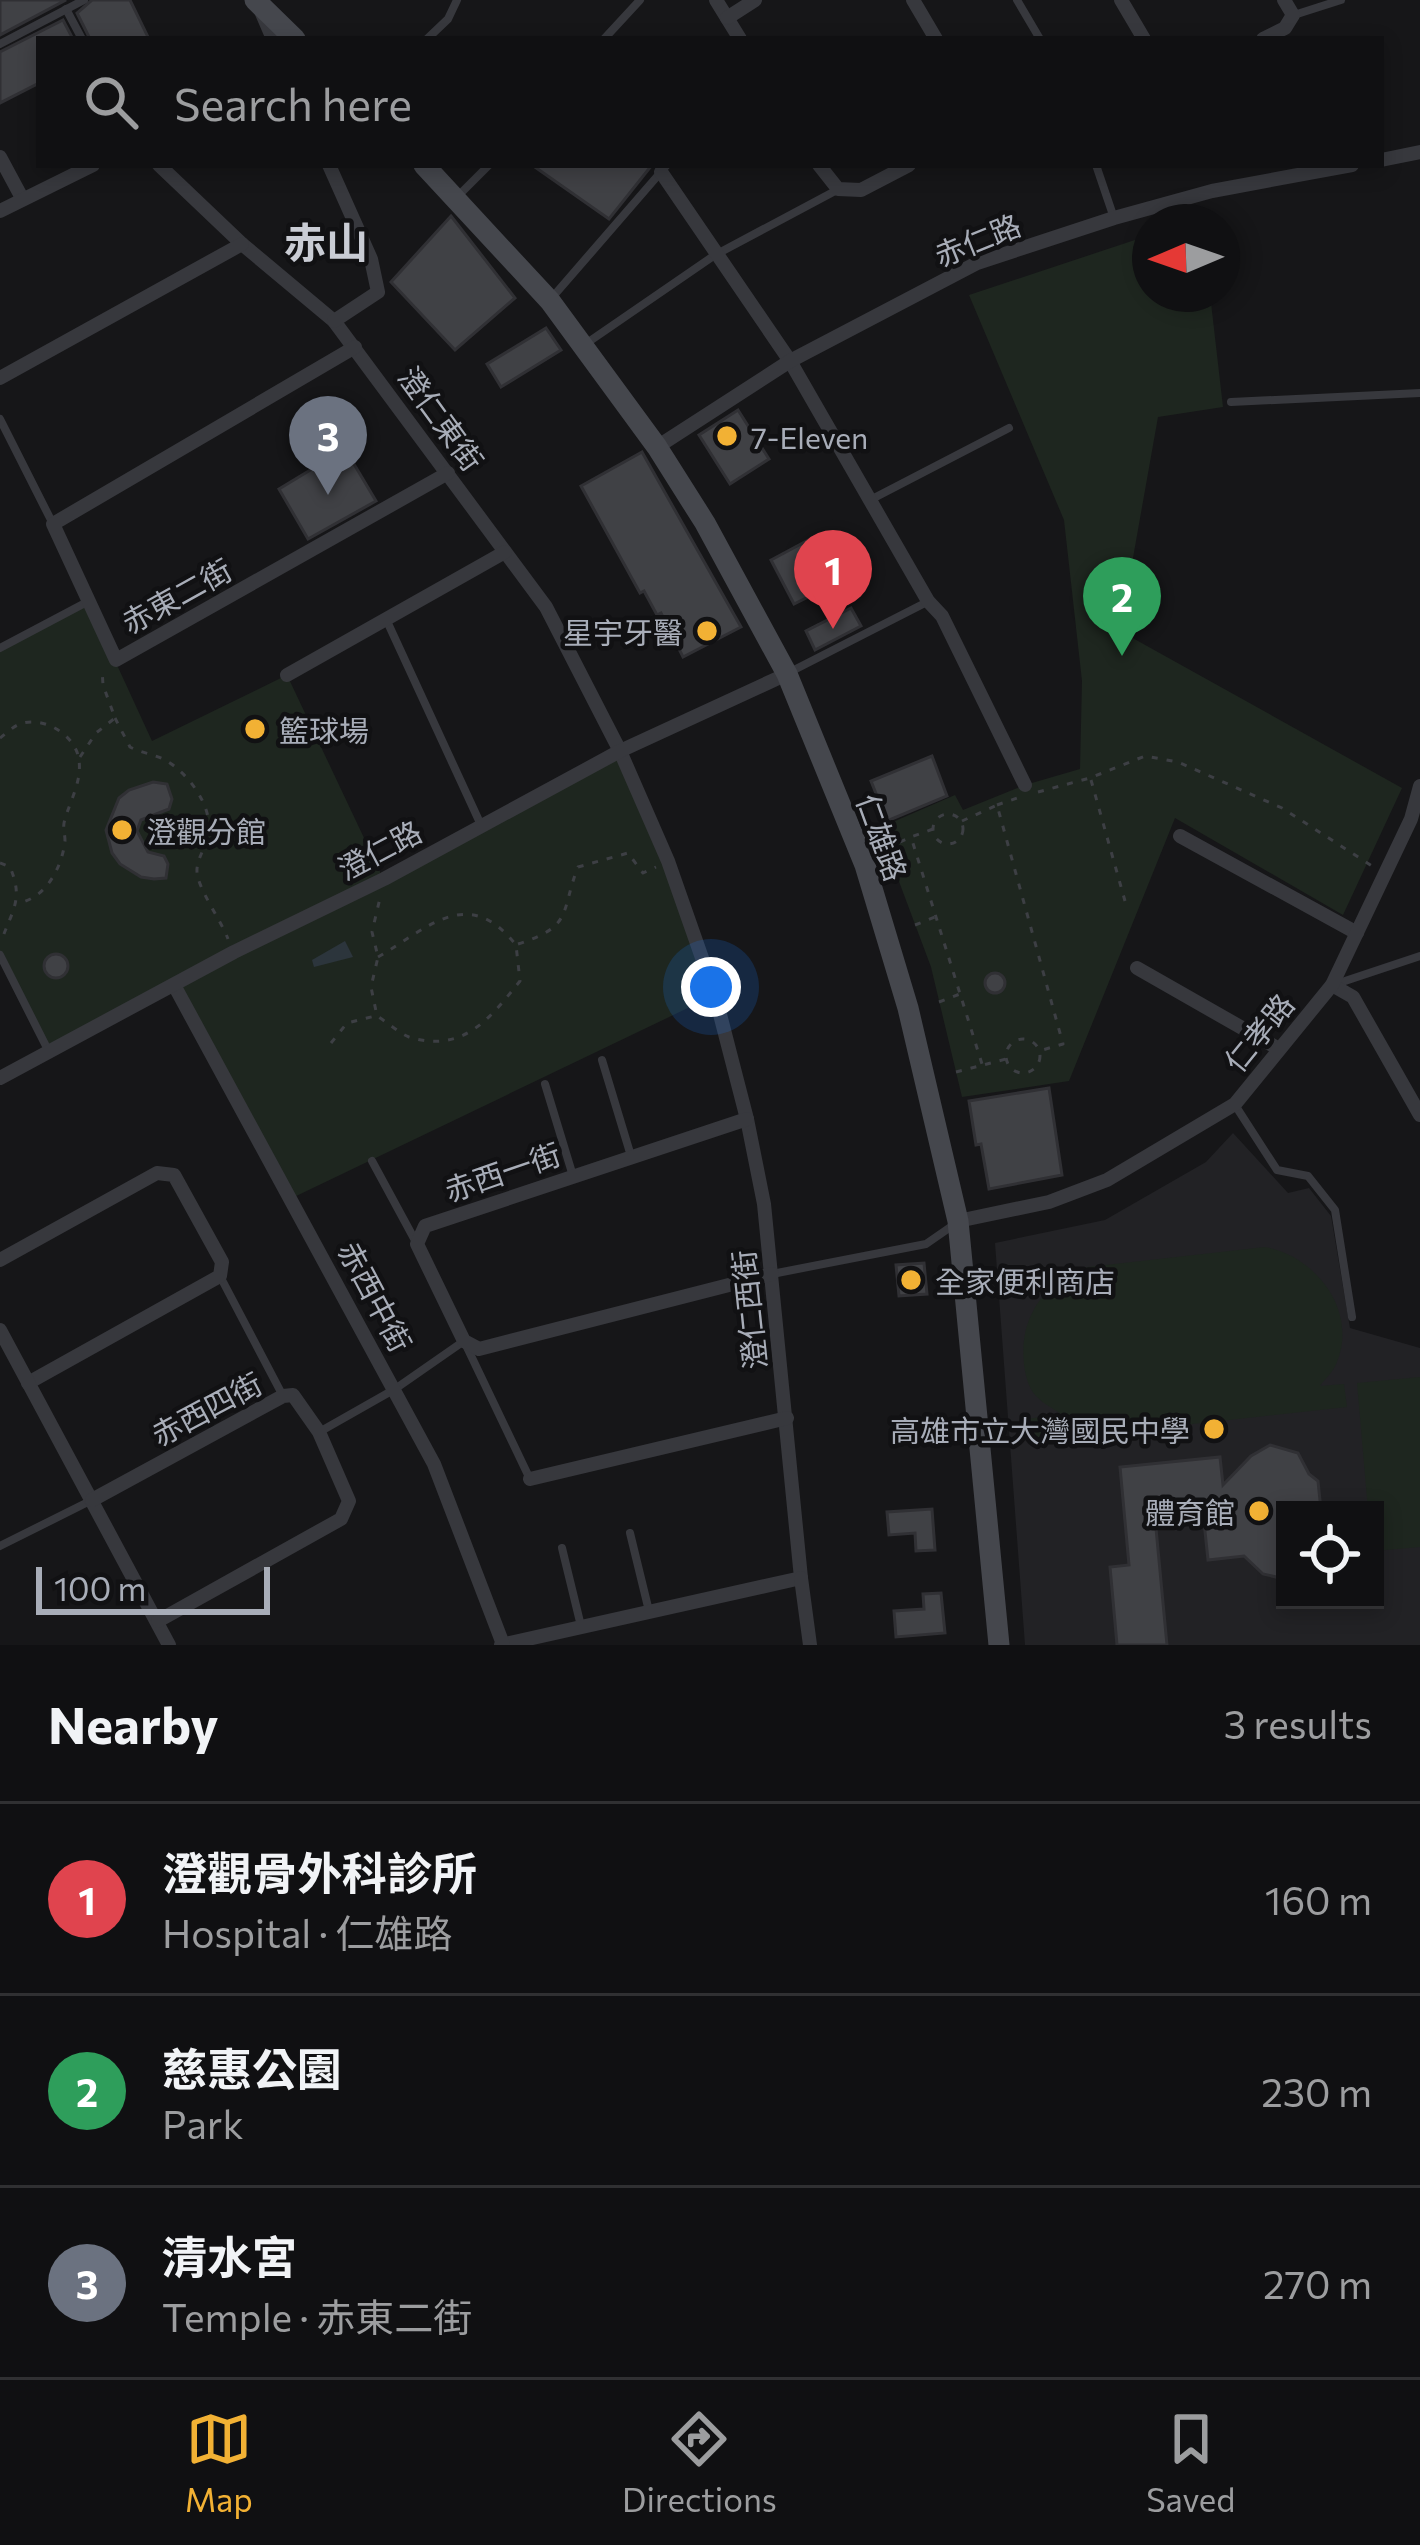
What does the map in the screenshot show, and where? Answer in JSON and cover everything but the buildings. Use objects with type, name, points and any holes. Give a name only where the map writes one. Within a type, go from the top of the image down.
[{"type":"street","points":[[716,0],[738,36]]},
{"type":"street","points":[[727,18],[754,0]]},
{"type":"street","points":[[913,0],[934,36]]},
{"type":"street","points":[[1120,0],[1142,36]]},
{"type":"street","points":[[1269,36],[1285,28],[1293,15],[1284,0]]},
{"type":"street","points":[[257,1],[272,36]]},
{"type":"street","points":[[257,1],[292,36]]},
{"type":"street","points":[[1384,159],[1420,152]]},
{"type":"street","points":[[0,157],[22,198]]},
{"type":"street","points":[[0,211],[87,168]]},
{"type":"street","name":"澄仁東街","points":[[162,168],[242,244],[334,321],[355,347],[546,608],[620,751]]},
{"type":"street","points":[[330,168],[371,259],[378,292],[334,321]]},
{"type":"street","name":"仁雄路","points":[[427,168],[550,301],[657,447],[705,523],[787,674],[865,866],[908,1007],[958,1221],[999,1645]]},
{"type":"street","points":[[821,168],[838,189],[861,190],[903,168]]},
{"type":"street","name":"赤仁路","points":[[657,447],[790,362],[977,263],[1212,191],[1336,168]]},
{"type":"street","points":[[664,169],[790,362],[928,602],[942,616],[1025,785]]},
{"type":"street","points":[[0,378],[242,244]]},
{"type":"street","points":[[53,524],[355,347]]},
{"type":"street","name":"赤東二街","points":[[53,524],[116,660],[448,473]]},
{"type":"street","points":[[287,675],[506,552]]},
{"type":"street","name":"澄仁路","points":[[0,1078],[620,751],[787,674]]},
{"type":"street","name":"澄仁西街","points":[[620,751],[668,860],[715,995],[747,1119],[764,1204],[810,1645]]},
{"type":"street","name":"仁孝路","points":[[958,1221],[1049,1202],[1107,1180],[1234,1104],[1332,986],[1415,819],[1420,786]]},
{"type":"street","points":[[1180,836],[1357,933]]},
{"type":"street","points":[[1137,968],[1279,1049]]},
{"type":"street","name":"赤西中街","points":[[174,985],[434,1464],[502,1645]]},
{"type":"street","points":[[1332,986],[1353,997],[1420,1115]]},
{"type":"street","name":"赤西一街","points":[[417,1244],[425,1226],[747,1119]]},
{"type":"street","points":[[0,1260],[158,1173],[174,1175],[223,1262],[220,1276],[28,1383]]},
{"type":"street","points":[[417,1244],[464,1341],[479,1349],[772,1274]]},
{"type":"street","points":[[0,1330],[169,1645]]},
{"type":"street","name":"赤西四街","points":[[92,1500],[283,1396],[292,1395],[319,1432],[350,1501],[341,1519],[158,1621]]},
{"type":"street","points":[[530,1479],[787,1418]]},
{"type":"street","points":[[502,1645],[801,1578]]},
{"type":"lane","points":[[0,44],[83,0]]},
{"type":"lane","points":[[430,36],[448,19],[457,0]]},
{"type":"lane","points":[[607,36],[640,0]]},
{"type":"lane","points":[[1017,0],[1038,36]]},
{"type":"lane","points":[[1293,15],[1341,0]]},
{"type":"lane","points":[[66,9],[80,36]]},
{"type":"lane","points":[[457,197],[485,168]]},
{"type":"lane","points":[[1097,168],[1114,218]]},
{"type":"lane","points":[[550,301],[664,169]]},
{"type":"lane","points":[[583,346],[716,255],[838,189]]},
{"type":"lane","points":[[1231,402],[1420,394]]},
{"type":"lane","points":[[0,419],[53,524]]},
{"type":"lane","points":[[872,499],[1009,428]]},
{"type":"lane","points":[[0,648],[88,602]]},
{"type":"lane","points":[[787,674],[928,602]]},
{"type":"lane","points":[[386,618],[481,825]]},
{"type":"lane","points":[[0,955],[49,1052]]},
{"type":"lane","points":[[1332,986],[1420,956]]},
{"type":"lane","points":[[602,1060],[631,1156]]},
{"type":"lane","points":[[545,1084],[573,1176]]},
{"type":"lane","points":[[1234,1104],[1277,1170],[1308,1176],[1335,1210],[1352,1317]]},
{"type":"lane","points":[[372,1161],[417,1244]]},
{"type":"lane","points":[[772,1274],[926,1244],[958,1221]]},
{"type":"lane","points":[[220,1276],[283,1396]]},
{"type":"lane","points":[[319,1432],[395,1389],[464,1341],[530,1479]]},
{"type":"lane","points":[[0,1546],[92,1500]]},
{"type":"lane","points":[[630,1533],[649,1612]]},
{"type":"lane","points":[[562,1548],[581,1627]]},
{"type":"path","points":[[102,668],[103,686],[130,747],[170,762],[200,796],[209,829],[196,865],[197,878],[234,952]]},
{"type":"path","points":[[79,760],[96,734],[115,718]]},
{"type":"path","points":[[0,739],[19,723],[37,722],[55,727],[74,746],[79,760],[61,857],[48,885],[33,901],[18,902]]},
{"type":"path","points":[[962,821],[1145,756],[1178,762],[1282,808],[1385,874]]},
{"type":"path","points":[[1090,778],[1125,901]]},
{"type":"path","points":[[997,806],[1063,1045],[1039,1051]]},
{"type":"path","points":[[954,814],[962,821],[962,836],[955,843],[940,842],[933,829],[936,819],[954,814]]},
{"type":"path","points":[[886,848],[933,829]]},
{"type":"path","points":[[911,837],[982,1064]]},
{"type":"path","points":[[516,945],[560,925],[569,909],[578,867],[628,853],[643,873],[668,860]]},
{"type":"path","points":[[0,863],[10,867],[19,886],[18,902],[1,942]]},
{"type":"path","points":[[378,957],[453,913],[486,916],[516,945],[520,981],[480,1029],[458,1037],[407,1036],[377,1016],[371,986],[378,957],[372,932],[375,908],[386,885],[383,879]]},
{"type":"path","points":[[915,925],[936,917]]},
{"type":"path","points":[[939,1002],[960,994]]},
{"type":"path","points":[[331,1042],[347,1023],[377,1016]]},
{"type":"path","points":[[1016,1041],[1031,1042],[1039,1051],[1037,1066],[1028,1072],[1016,1072],[1006,1059],[1016,1041]]},
{"type":"path","points":[[956,1072],[1006,1059]]},
{"type":"shaded area","points":[[1132,241],[1132,312],[1212,312],[1223,407],[1158,417],[1120,631],[1402,788],[1343,915],[1175,818],[1069,1081],[962,1097],[931,967],[879,828],[955,795],[963,810],[1080,769],[1082,681],[1064,520],[969,295]]},
{"type":"shaded area","points":[[88,602],[152,741],[287,675],[382,876],[620,751],[715,995],[292,1198],[174,986],[49,1052],[0,955],[0,648]]},
{"type":"shaded area","points":[[345,941],[353,957],[314,967],[312,960]]},
{"type":"shaded area","name":"高雄市立大灣國民中學","points":[[1233,1133],[1288,1193],[1309,1188],[1331,1216],[1350,1328],[1420,1348],[1420,1645],[1025,1645],[995,1243],[1105,1220],[1206,1162]]},
{"type":"shaded area","points":[[1265,1247],[1300,1261],[1328,1288],[1337,1305],[1342,1342],[1336,1365],[1320,1386],[1344,1384],[1347,1407],[1029,1442],[1027,1419],[1061,1414],[1032,1391],[1023,1354],[1028,1324],[1052,1286],[1079,1268]]},
{"type":"shaded area","points":[[1420,1377],[1420,1547],[1384,1550],[1384,1501],[1367,1501],[1357,1383]]},
{"type":"place","name":"7-Eleven","points":[[727,436]]},
{"type":"place","name":"清水宮","points":[[328,495]]},
{"type":"place","name":"澄觀骨外科診所","points":[[833,629]]},
{"type":"place","name":"星宇牙醫","points":[[707,631]]},
{"type":"place","name":"慈惠公園","points":[[1122,656]]},
{"type":"place","name":"籃球場","points":[[255,729]]},
{"type":"place","name":"澄觀分館","points":[[122,830]]},
{"type":"place","name":"全家便利商店","points":[[911,1280]]},
{"type":"place","name":"高雄市立大灣國民中學","points":[[1214,1429]]},
{"type":"place","name":"體育館","points":[[1259,1511]]},
{"type":"district","name":"赤山","points":[[326,241]]}]
